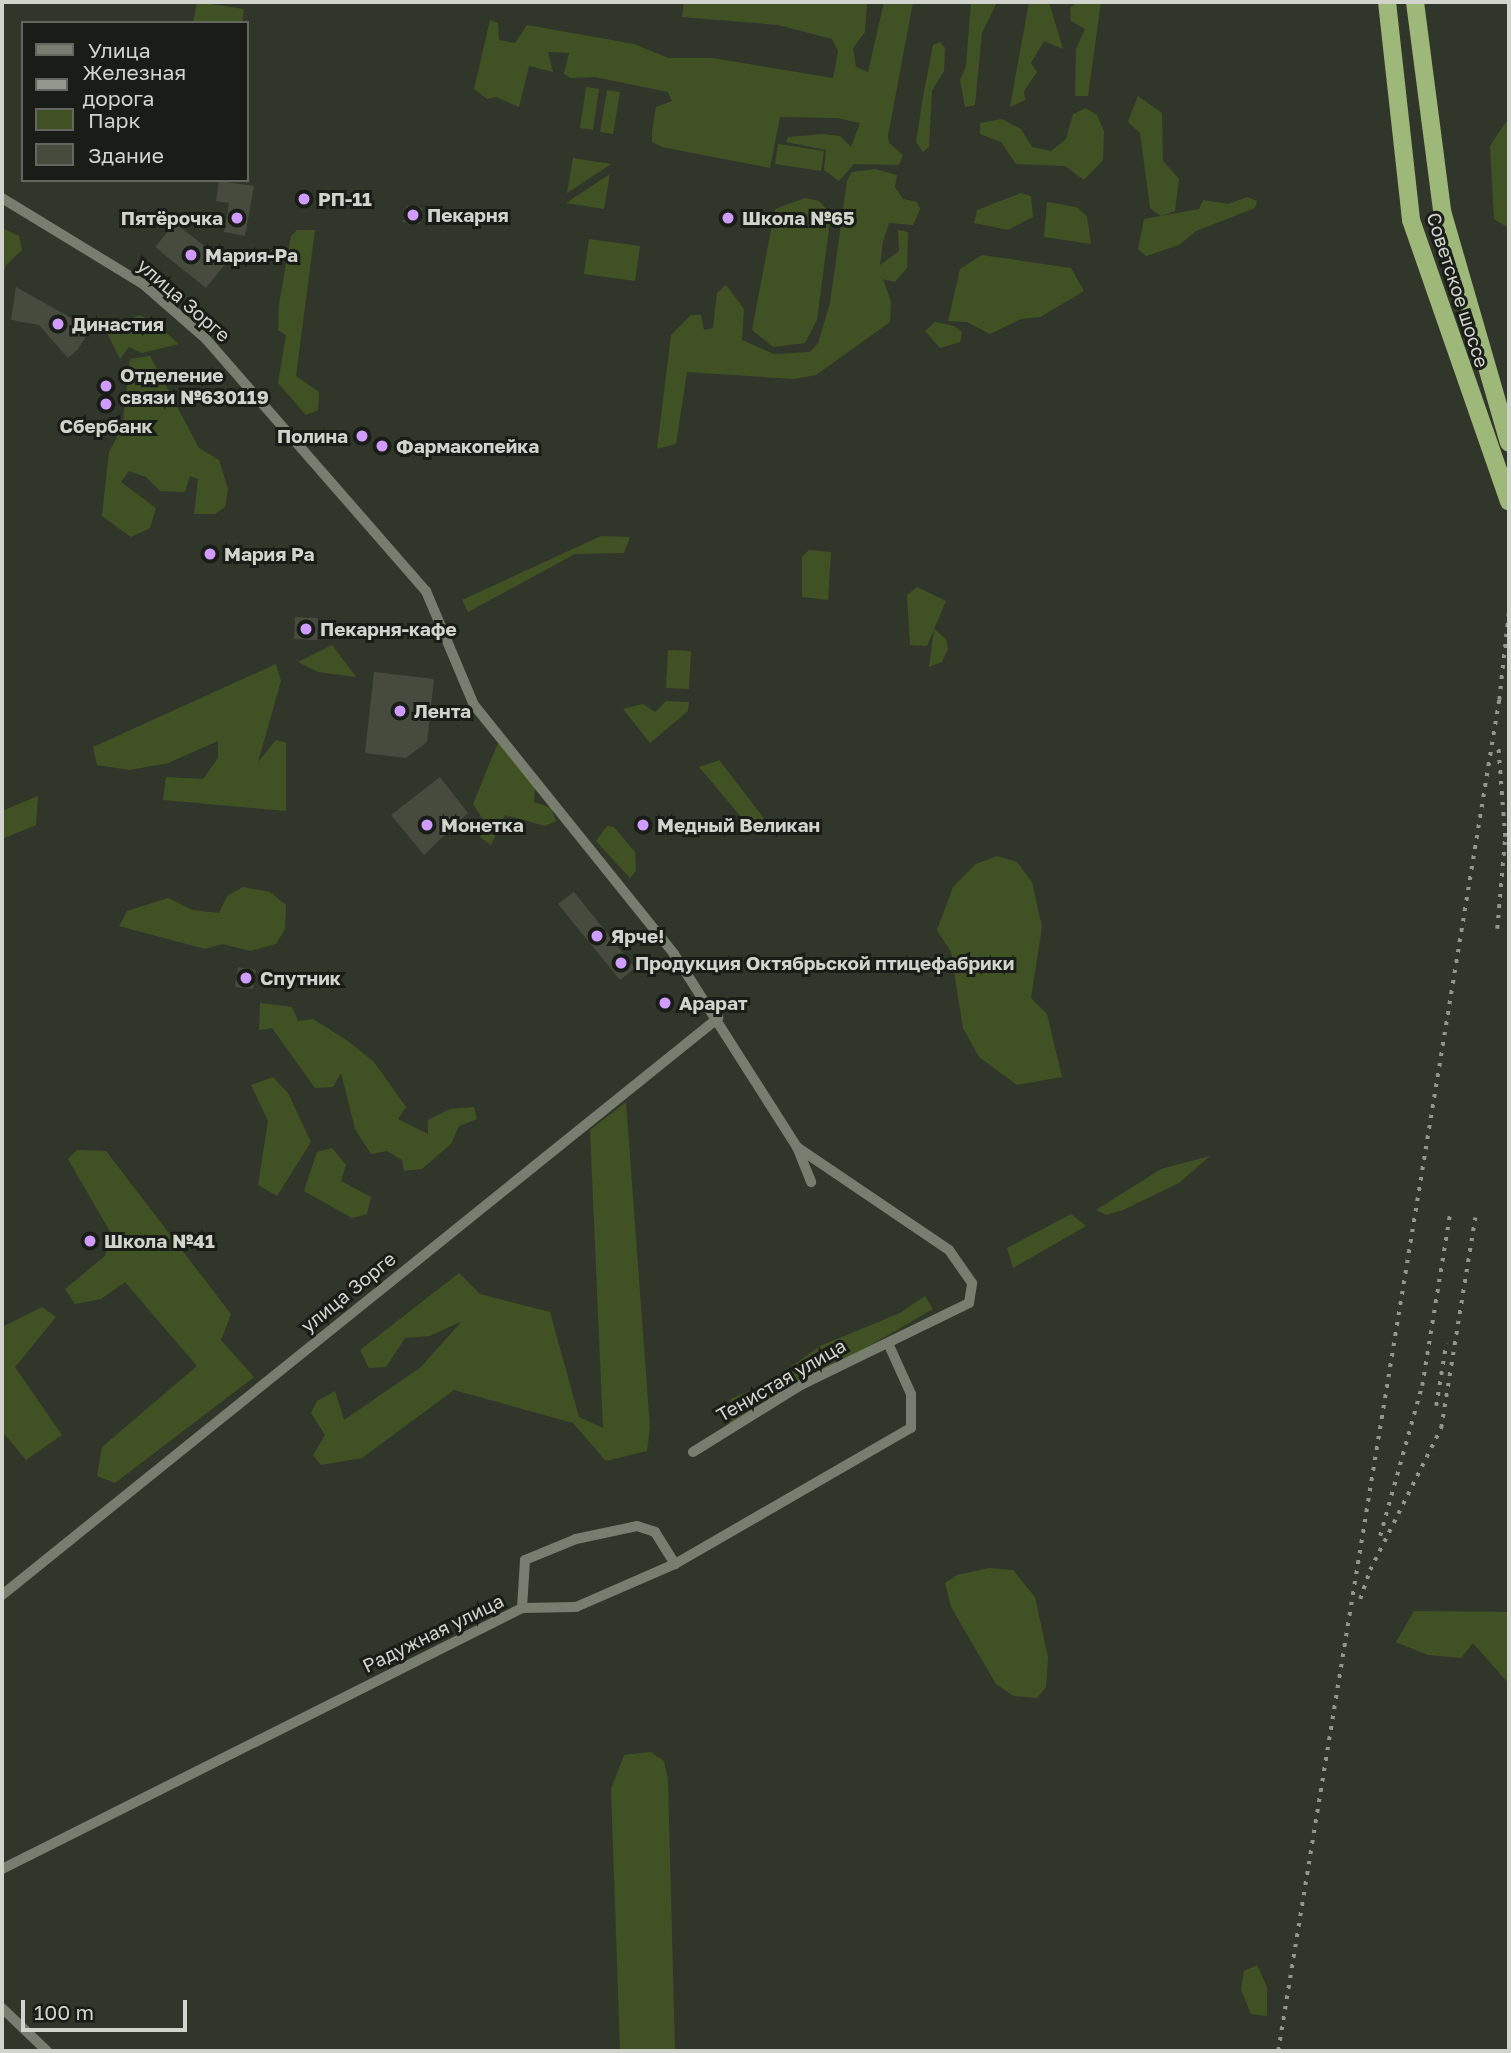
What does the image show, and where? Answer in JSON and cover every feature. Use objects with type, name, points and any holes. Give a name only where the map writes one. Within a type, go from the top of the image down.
[{"type":"highway","name":"Советское шоссе","points":[[1387,2],[1411,220],[1509,501]]},
{"type":"highway","name":"Советское шоссе","points":[[1415,2],[1442,211],[1507,438]]},
{"type":"street","name":"улица Зорге","points":[[2,198],[143,284],[206,338],[397,559],[440,615],[452,665],[474,705],[584,837],[718,1018],[797,1147]]},
{"type":"street","name":"улица Зорге","points":[[2,1595],[718,1018]]},
{"type":"street","points":[[797,1147],[811,1182]]},
{"type":"street","name":"Тенистая улица","points":[[693,1452],[801,1385],[969,1303],[972,1283],[968,1271],[949,1250],[797,1147]]},
{"type":"street","name":"Радужная улица","points":[[2,1868],[522,1608],[576,1607],[675,1564],[911,1428],[911,1394],[888,1343]]},
{"type":"street","points":[[522,1608],[526,1560],[576,1539],[637,1526],[655,1532],[675,1564]]},
{"type":"street","points":[[2,2013],[47,2051]]},
{"type":"green space","points":[[197,2],[244,9],[242,21],[193,21]]},
{"type":"green space","points":[[684,2],[867,2],[865,32],[853,48],[856,67],[868,72],[884,2],[913,2],[888,136],[889,143],[903,155],[899,165],[854,164],[839,181],[824,170],[826,150],[786,142],[788,137],[823,134],[840,136],[851,147],[860,123],[837,118],[780,117],[770,168],[662,147],[652,142],[652,131],[656,107],[672,101],[668,92],[595,77],[570,78],[564,74],[569,53],[548,52],[553,72],[529,66],[519,107],[496,97],[487,99],[474,89],[490,20],[498,23],[499,40],[515,43],[527,25],[634,44],[668,58],[712,58],[833,78],[838,51],[832,39],[778,25],[682,17]]},
{"type":"green space","points":[[971,2],[997,2],[982,33],[975,105],[965,107],[960,80],[966,66]]},
{"type":"green space","points":[[1029,2],[1049,2],[1063,49],[1044,41],[1031,63],[1037,72],[1024,91],[1025,100],[1010,107]]},
{"type":"green space","points":[[1078,2],[1101,2],[1088,96],[1075,96],[1076,49],[1085,29],[1071,21],[1070,8]]},
{"type":"green space","points":[[940,42],[945,48],[944,71],[932,91],[929,147],[923,152],[916,142],[933,45]]},
{"type":"green space","points":[[586,87],[599,89],[593,130],[580,128]]},
{"type":"green space","points":[[607,90],[620,92],[613,134],[600,132]]},
{"type":"green space","points":[[1138,96],[1162,113],[1163,161],[1179,179],[1175,211],[1161,216],[1150,208],[1140,133],[1128,122]]},
{"type":"green space","points":[[1086,108],[1097,115],[1104,131],[1103,160],[1084,180],[1065,166],[1016,164],[1001,142],[980,134],[980,123],[1002,119],[1021,129],[1032,147],[1051,151],[1066,139],[1073,114]]},
{"type":"green space","points":[[1506,122],[1509,123],[1509,228],[1494,219],[1490,146]]},
{"type":"green space","points":[[778,144],[824,151],[821,171],[775,164]]},
{"type":"green space","points":[[573,158],[611,164],[567,193]]},
{"type":"green space","points":[[875,169],[897,175],[895,187],[903,199],[917,202],[920,209],[913,225],[889,223],[883,241],[880,265],[899,251],[898,230],[908,232],[907,268],[895,282],[883,279],[891,302],[890,322],[816,375],[794,379],[687,372],[676,444],[657,449],[671,335],[691,315],[701,315],[704,330],[713,328],[717,293],[726,285],[744,309],[742,340],[774,354],[810,352],[818,343],[830,303],[847,181],[852,172]]},
{"type":"green space","points":[[610,174],[604,209],[566,203]]},
{"type":"green space","points":[[1021,193],[1031,196],[1033,217],[1008,230],[974,223],[977,210]]},
{"type":"green space","points":[[1247,197],[1257,201],[1255,208],[1196,231],[1179,245],[1146,256],[1138,249],[1144,219],[1199,209],[1203,200],[1228,204]]},
{"type":"green space","points":[[805,198],[819,201],[831,214],[817,320],[805,343],[773,347],[752,330],[775,209]]},
{"type":"green space","points":[[1047,202],[1076,207],[1087,216],[1091,244],[1044,237]]},
{"type":"green space","points":[[2,228],[19,236],[22,250],[6,265],[2,277]]},
{"type":"green space","points":[[297,230],[315,230],[296,376],[319,392],[318,410],[306,415],[278,383],[286,335],[278,330],[279,304],[291,236]]},
{"type":"green space","points":[[589,239],[640,246],[635,281],[584,274]]},
{"type":"green space","points":[[982,255],[1071,268],[1084,291],[1040,317],[1021,319],[990,334],[967,322],[948,321],[960,269]]},
{"type":"green space","points":[[139,315],[153,321],[179,344],[142,353],[129,347],[120,359],[107,333]]},
{"type":"green space","points":[[935,322],[954,326],[962,332],[960,342],[940,348],[925,331]]},
{"type":"green space","points":[[150,356],[199,448],[219,460],[228,489],[225,507],[215,514],[194,514],[198,479],[190,476],[185,492],[160,491],[146,477],[129,471],[121,482],[156,508],[150,528],[131,537],[102,516],[109,452],[122,428],[130,359]]},
{"type":"green space","points":[[601,536],[630,537],[624,553],[575,554],[468,612],[462,600]]},
{"type":"green space","points":[[809,550],[831,552],[828,600],[802,597],[802,557]]},
{"type":"green space","points":[[917,587],[946,601],[927,646],[910,645],[907,595]]},
{"type":"green space","points":[[934,629],[946,639],[948,649],[942,662],[929,667]]},
{"type":"green space","points":[[332,645],[356,677],[318,672],[298,662]]},
{"type":"green space","points":[[668,650],[691,651],[689,689],[666,688]]},
{"type":"green space","points":[[276,664],[281,681],[258,762],[276,740],[286,743],[286,811],[163,800],[166,777],[203,779],[218,758],[218,741],[168,763],[130,770],[97,765],[93,747]]},
{"type":"green space","points":[[666,701],[689,702],[688,711],[650,743],[623,709],[643,704],[655,712]]},
{"type":"green space","points":[[498,743],[535,786],[534,802],[551,808],[556,821],[545,826],[505,815],[491,845],[480,837],[484,821],[473,804]]},
{"type":"green space","points":[[720,760],[766,821],[747,824],[699,767]]},
{"type":"green space","points":[[38,796],[36,825],[2,839],[2,811]]},
{"type":"green space","points":[[607,826],[614,827],[635,852],[636,871],[630,878],[596,841]]},
{"type":"green space","points":[[997,856],[1017,862],[1032,882],[1042,927],[1031,998],[1047,1014],[1062,1077],[1017,1085],[979,1057],[963,1028],[951,952],[937,930],[953,887],[976,864]]},
{"type":"green space","points":[[243,887],[270,892],[286,905],[285,929],[276,944],[250,951],[223,944],[205,949],[119,926],[127,911],[168,898],[192,910],[219,913],[227,896]]},
{"type":"green space","points":[[260,1003],[292,1007],[298,1021],[313,1019],[348,1041],[374,1062],[406,1107],[398,1119],[428,1134],[428,1120],[450,1109],[474,1107],[477,1119],[459,1126],[451,1144],[422,1169],[404,1171],[402,1160],[387,1151],[371,1154],[355,1129],[341,1073],[333,1087],[315,1088],[272,1028],[259,1030]]},
{"type":"green space","points":[[273,1077],[288,1093],[311,1142],[277,1196],[258,1185],[268,1121],[251,1085]]},
{"type":"green space","points":[[626,1102],[650,1428],[647,1451],[606,1461],[573,1423],[454,1390],[362,1458],[321,1465],[313,1455],[325,1435],[311,1413],[317,1401],[335,1391],[344,1420],[421,1367],[462,1321],[430,1336],[405,1338],[386,1367],[369,1368],[360,1350],[459,1273],[480,1294],[550,1312],[579,1417],[603,1428],[590,1130]]},
{"type":"green space","points":[[332,1148],[346,1165],[341,1181],[371,1197],[367,1214],[352,1218],[304,1191],[317,1152]]},
{"type":"green space","points":[[77,1150],[106,1151],[231,1314],[221,1340],[254,1377],[115,1483],[97,1476],[102,1447],[197,1366],[125,1282],[101,1299],[75,1304],[65,1289],[105,1256],[112,1235],[68,1159]]},
{"type":"green space","points":[[1210,1156],[1179,1183],[1123,1210],[1106,1215],[1096,1210],[1161,1169]]},
{"type":"green space","points":[[1071,1214],[1086,1226],[1013,1268],[1007,1248]]},
{"type":"green space","points":[[925,1296],[933,1309],[730,1427],[725,1410],[731,1399],[771,1381],[820,1346],[900,1313]]},
{"type":"green space","points":[[42,1307],[56,1317],[15,1367],[62,1435],[26,1460],[2,1431],[2,1327]]},
{"type":"green space","points":[[989,1568],[1013,1570],[1035,1597],[1048,1657],[1046,1687],[1037,1698],[1013,1696],[996,1684],[951,1607],[945,1583],[957,1575]]},
{"type":"green space","points":[[1414,1611],[1509,1612],[1509,1684],[1473,1643],[1461,1658],[1428,1655],[1396,1642]]},
{"type":"green space","points":[[651,1752],[664,1761],[668,1780],[675,2051],[620,2051],[611,1789],[624,1755]]},
{"type":"green space","points":[[1257,1965],[1267,1987],[1267,2016],[1251,2014],[1241,1990],[1244,1971]]},
{"type":"building","name":"Пятёрочка","points":[[219,182],[254,186],[245,236],[224,232],[229,203],[216,201]]},
{"type":"building","name":"Пекарня","points":[[406,206],[422,208],[420,224],[403,222]]},
{"type":"building","name":"Мария-Ра","points":[[175,223],[226,263],[206,288],[155,247]]},
{"type":"building","name":"Династия","points":[[16,287],[91,329],[78,349],[68,358],[39,325],[11,320]]},
{"type":"building","name":"Пекарня-кафе","points":[[295,617],[318,618],[317,640],[294,639]]},
{"type":"building","name":"Лента","points":[[374,672],[434,679],[427,742],[406,758],[365,753]]},
{"type":"building","name":"Монетка","points":[[440,777],[468,813],[424,855],[391,815]]},
{"type":"building","name":"Ярче!","points":[[574,892],[635,968],[620,980],[558,904]]},
{"type":"building","name":"Спутник","points":[[238,967],[256,970],[253,989],[235,987]]},
{"type":"railway","points":[[1278,2051],[1499,700],[1509,610]]},
{"type":"railway","points":[[1497,929],[1505,837],[1498,746]]},
{"type":"railway","points":[[1380,1536],[1422,1386],[1450,1214]]},
{"type":"railway","points":[[1360,1599],[1370,1570],[1441,1428],[1475,1218]]},
{"type":"railway","points":[[1436,1406],[1446,1344]]},
{"type":"place","name":"РП-11","points":[[304,199]]},
{"type":"place","name":"Пекарня","points":[[413,215]]},
{"type":"place","name":"Пятёрочка","points":[[237,218]]},
{"type":"place","name":"Школа №65","points":[[728,218]]},
{"type":"place","name":"Мария-Ра","points":[[191,255]]},
{"type":"place","name":"Династия","points":[[58,324]]},
{"type":"place","name":"Отделение связи №630119","points":[[106,386]]},
{"type":"place","name":"Сбербанк","points":[[106,404]]},
{"type":"place","name":"Полина","points":[[362,436]]},
{"type":"place","name":"Фармакопейка","points":[[382,446]]},
{"type":"place","name":"Мария Ра","points":[[210,554]]},
{"type":"place","name":"Пекарня-кафе","points":[[306,629]]},
{"type":"place","name":"Лента","points":[[400,711]]},
{"type":"place","name":"Монетка","points":[[427,825]]},
{"type":"place","name":"Медный Великан","points":[[643,825]]},
{"type":"place","name":"Ярче!","points":[[597,936]]},
{"type":"place","name":"Продукция Октябрьской птицефабрики","points":[[621,963]]},
{"type":"place","name":"Спутник","points":[[246,978]]},
{"type":"place","name":"Арарат","points":[[665,1003]]},
{"type":"place","name":"Школа №41","points":[[90,1241]]}]
